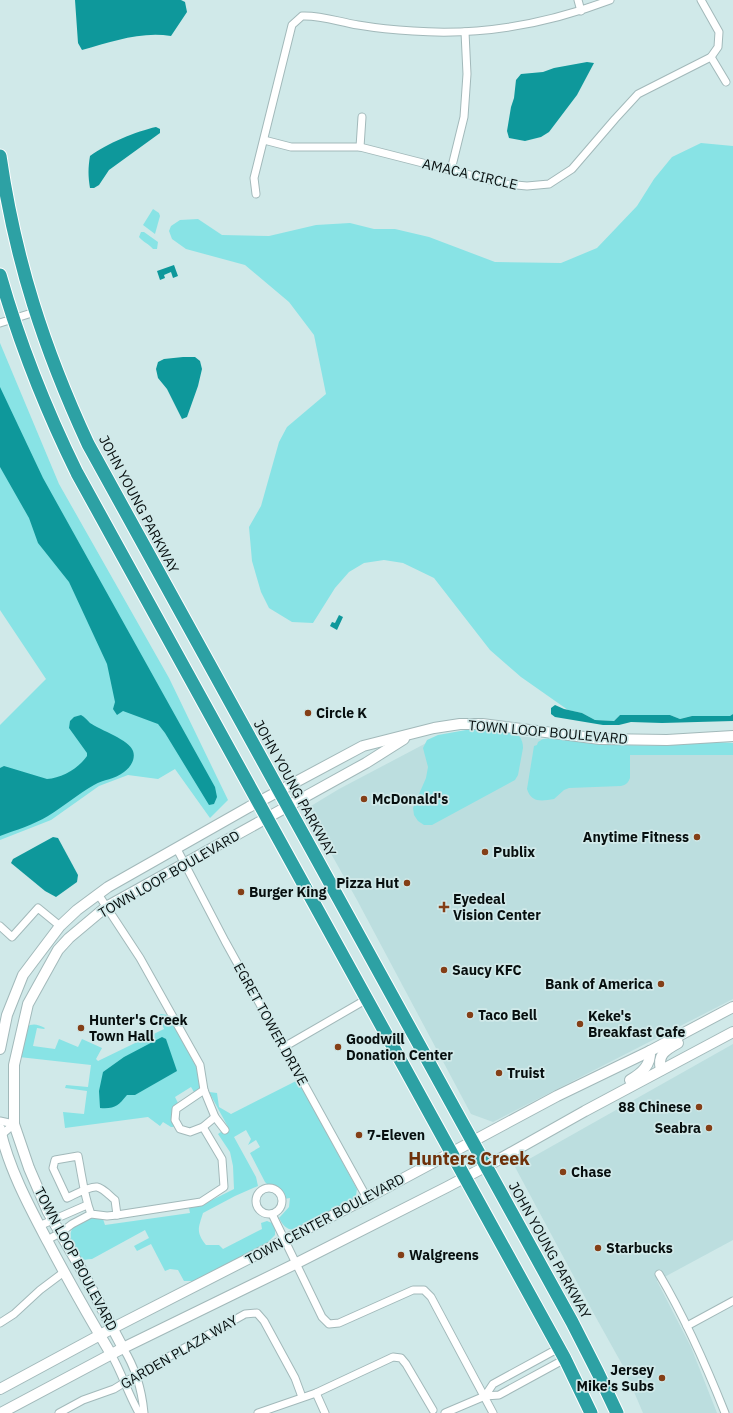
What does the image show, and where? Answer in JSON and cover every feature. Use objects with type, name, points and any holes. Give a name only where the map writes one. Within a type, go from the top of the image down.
[{"type":"highway","name":"JOHN YOUNG PARKWAY","points":[[0,156],[13,232],[35,312],[58,375],[88,444],[575,1329],[617,1413]]},
{"type":"highway","points":[[0,275],[13,319],[42,398],[77,473],[562,1354],[591,1413]]},
{"type":"street","points":[[578,0],[581,11]]},
{"type":"street","points":[[256,194],[254,178],[292,25],[302,16],[314,16],[360,26],[413,32],[465,32],[524,25],[581,11],[610,0]]},
{"type":"street","points":[[701,0],[719,32],[718,47],[711,58],[726,82]]},
{"type":"street","points":[[451,170],[464,117],[467,74],[465,32]]},
{"type":"street","name":"AMACA CIRCLE","points":[[264,140],[291,147],[360,147],[505,184],[526,186],[549,184],[572,169],[638,94],[711,58]]},
{"type":"street","points":[[360,147],[362,117]]},
{"type":"street","points":[[0,323],[35,312]]},
{"type":"street","name":"TOWN LOOP BOULEVARD","points":[[0,1049],[7,1015],[23,974],[60,926],[77,910],[108,887],[258,802],[363,746],[434,728],[454,725],[482,724],[600,739],[667,740],[733,736]]},
{"type":"street","name":"TOWN LOOP BOULEVARD","points":[[123,1348],[81,1269],[52,1220],[29,1168],[14,1124],[14,1065],[28,1004],[58,950],[69,938],[106,907],[357,768],[412,734]]},
{"type":"street","points":[[357,768],[362,760],[363,746]]},
{"type":"street","name":"EGRET TOWER DRIVE","points":[[177,849],[367,1198]]},
{"type":"street","points":[[98,894],[140,958],[200,1065],[204,1090],[216,1117],[225,1130]]},
{"type":"street","points":[[0,926],[12,937],[38,908],[60,926]]},
{"type":"street","points":[[284,1047],[367,999]]},
{"type":"street","name":"TOWN CENTER BOULEVARD","points":[[0,1389],[113,1328],[367,1198],[557,1096],[650,1051],[732,1008]]},
{"type":"street","name":"TOWN CENTER BOULEVARD","points":[[661,1070],[659,1062],[662,1054],[670,1047],[716,1023],[732,1008]]},
{"type":"street","name":"TOWN CENTER BOULEVARD","points":[[1,1413],[111,1354],[295,1264],[465,1177],[733,1032]]},
{"type":"street","name":"TOWN CENTER BOULEVARD","points":[[585,1111],[595,1098],[638,1076],[646,1068],[650,1059],[650,1051]]},
{"type":"street","points":[[204,1090],[176,1109],[175,1120],[180,1129],[190,1132],[203,1127],[216,1117]]},
{"type":"street","points":[[0,1121],[14,1124]]},
{"type":"street","points":[[0,1133],[14,1124]]},
{"type":"street","points":[[47,1240],[91,1214],[107,1216],[117,1215],[201,1202],[224,1187],[222,1158],[203,1127]]},
{"type":"street","name":"TOWN LOOP BOULEVARD","points":[[0,1133],[15,1177],[39,1226],[111,1354]]},
{"type":"street","points":[[91,1214],[87,1205],[85,1190],[78,1156],[55,1160],[53,1168],[67,1198],[85,1190],[97,1187],[114,1200],[117,1215]]},
{"type":"street","points":[[39,1226],[87,1205]]},
{"type":"street","points":[[272,1214],[322,1317],[329,1324],[339,1323],[413,1290],[424,1290],[431,1297],[493,1413]]},
{"type":"street","points":[[0,1323],[14,1314],[40,1290],[64,1272]]},
{"type":"street","points":[[659,1274],[688,1326],[724,1413]]},
{"type":"street","points":[[688,1326],[733,1301]]},
{"type":"street","name":"GARDEN PLAZA WAY","points":[[59,1413],[83,1400],[114,1389],[246,1314],[258,1313],[264,1321],[295,1378],[302,1397]]},
{"type":"street","points":[[123,1348],[129,1357],[136,1376],[144,1413]]},
{"type":"street","points":[[111,1354],[139,1413]]},
{"type":"street","points":[[485,1396],[493,1384],[562,1354]]},
{"type":"street","points":[[258,1413],[316,1393],[393,1356],[401,1358],[406,1364],[432,1411],[439,1409],[444,1413],[485,1396],[499,1395],[562,1354]]},
{"type":"street","points":[[316,1393],[325,1413]]},
{"type":"shaded area","points":[[75,0],[181,0],[185,2],[187,12],[171,36],[137,36],[82,50],[78,43]]},
{"type":"shaded area","points":[[587,62],[594,63],[577,95],[549,132],[541,137],[525,141],[509,138],[507,131],[516,80],[521,74],[543,72],[554,68]]},
{"type":"shaded area","points":[[156,127],[160,129],[160,133],[109,170],[99,185],[94,188],[90,188],[88,172],[90,156],[122,138]]},
{"type":"shaded area","points":[[701,143],[733,146],[733,714],[730,716],[692,716],[680,719],[670,715],[620,715],[614,721],[595,720],[582,713],[568,710],[521,677],[490,650],[434,578],[403,563],[384,560],[364,563],[349,572],[335,588],[313,623],[292,622],[269,608],[261,592],[252,561],[249,527],[261,506],[279,442],[287,427],[326,394],[314,335],[289,302],[245,265],[186,249],[172,239],[169,231],[171,226],[180,220],[198,219],[222,235],[269,236],[316,225],[350,223],[374,229],[395,229],[429,237],[495,262],[561,263],[597,248],[637,206],[654,179],[672,157]]},
{"type":"shaded area","points":[[153,209],[159,213],[160,216],[155,234],[143,225]]},
{"type":"shaded area","points":[[141,232],[144,232],[158,242],[157,249],[153,249],[139,237]]},
{"type":"shaded area","points":[[174,265],[178,276],[173,278],[171,272],[164,275],[165,278],[160,280],[157,271]]},
{"type":"shaded area","points":[[0,343],[59,484],[169,678],[228,800],[210,818],[175,769],[158,779],[128,775],[99,786],[51,820],[0,840],[0,725],[46,679],[0,610]]},
{"type":"shaded area","points":[[195,357],[200,361],[202,369],[198,386],[187,417],[182,419],[167,389],[158,378],[156,369],[158,362],[164,359]]},
{"type":"shaded area","points":[[0,387],[43,478],[215,787],[217,797],[214,804],[209,805],[158,724],[123,711],[117,715],[113,709],[115,702],[107,664],[69,582],[38,543],[29,518],[0,467]]},
{"type":"shaded area","points":[[339,615],[343,617],[337,630],[330,626],[332,622],[335,623]]},
{"type":"shaded area","points":[[555,705],[564,709],[582,713],[595,720],[614,721],[620,715],[670,715],[680,719],[692,716],[730,716],[733,714],[733,721],[662,723],[631,722],[619,725],[603,725],[555,717],[551,714],[551,708]]},
{"type":"shaded area","points":[[81,715],[90,723],[121,739],[131,747],[134,757],[130,766],[120,775],[98,783],[42,819],[0,836],[0,768],[4,766],[47,779],[58,777],[70,772],[87,756],[87,753],[69,728],[70,721],[74,717]]},
{"type":"shaded area","points":[[466,730],[501,730],[515,733],[519,736],[523,748],[518,775],[515,780],[432,825],[424,825],[418,821],[414,815],[413,808],[426,778],[428,767],[423,748],[427,740],[438,735]]},
{"type":"shaded area","points":[[505,734],[588,745],[621,746],[733,744],[733,999],[493,1122],[471,1114],[357,900],[306,809],[339,789],[432,740]]},
{"type":"shaded area","points":[[551,738],[622,745],[665,745],[724,742],[733,743],[733,755],[630,755],[630,778],[624,785],[569,788],[564,790],[554,799],[538,800],[531,797],[527,789],[534,746],[543,739]]},
{"type":"shaded area","points":[[53,837],[58,838],[78,875],[77,882],[56,897],[45,891],[11,863],[13,859]]},
{"type":"shaded area","points":[[161,1014],[168,1015],[198,1070],[200,1089],[194,1092],[191,1087],[175,1097],[178,1103],[173,1107],[171,1120],[174,1127],[171,1127],[163,1122],[160,1126],[148,1117],[65,1128],[63,1112],[84,1114],[87,1091],[65,1088],[66,1085],[88,1087],[91,1065],[19,1057],[26,1027],[35,1024],[45,1028],[37,1028],[33,1046],[55,1049],[59,1039],[78,1047],[82,1039],[102,1048],[96,1059],[98,1061],[164,1029],[158,1016]]},
{"type":"shaded area","points":[[162,1037],[166,1039],[177,1071],[135,1095],[127,1095],[116,1106],[100,1108],[99,1091],[103,1072],[124,1057]]},
{"type":"shaded area","points":[[733,1044],[733,1240],[657,1281],[691,1347],[717,1413],[643,1413],[623,1366],[515,1167]]},
{"type":"shaded area","points":[[298,1080],[357,1189],[356,1195],[352,1200],[294,1230],[286,1228],[279,1218],[289,1207],[290,1198],[284,1199],[278,1189],[268,1185],[265,1182],[250,1153],[260,1147],[256,1140],[248,1145],[251,1139],[246,1130],[234,1137],[256,1177],[258,1186],[203,1213],[199,1233],[206,1245],[219,1245],[223,1249],[262,1229],[261,1223],[267,1221],[272,1223],[275,1229],[275,1235],[266,1244],[194,1281],[184,1281],[178,1270],[170,1269],[165,1271],[151,1244],[137,1251],[134,1246],[149,1238],[145,1230],[92,1259],[86,1260],[79,1257],[71,1241],[71,1231],[74,1226],[82,1221],[94,1218],[103,1219],[105,1225],[190,1213],[189,1208],[200,1206],[234,1189],[233,1166],[230,1152],[218,1134],[228,1127],[209,1092],[217,1093],[219,1107],[231,1114]]},
{"type":"place","name":"Circle K","points":[[308,713]]},
{"type":"place","name":"McDonald's","points":[[364,799]]},
{"type":"place","name":"Anytime Fitness","points":[[697,837]]},
{"type":"place","name":"Publix","points":[[485,852]]},
{"type":"place","name":"Pizza Hut","points":[[407,883]]},
{"type":"place","name":"Burger King","points":[[241,892]]},
{"type":"place","name":"Eyedeal Vision Center","points":[[444,907]]},
{"type":"place","name":"Saucy KFC","points":[[444,970]]},
{"type":"place","name":"Bank of America","points":[[661,984]]},
{"type":"place","name":"Taco Bell","points":[[470,1015]]},
{"type":"place","name":"Keke's Breakfast Cafe","points":[[580,1024]]},
{"type":"place","name":"Hunter's Creek Town Hall","points":[[81,1028]]},
{"type":"place","name":"Goodwill Donation Center","points":[[338,1047]]},
{"type":"place","name":"Truist","points":[[499,1073]]},
{"type":"place","name":"88 Chinese","points":[[699,1107]]},
{"type":"place","name":"Seabra","points":[[709,1128]]},
{"type":"place","name":"7-Eleven","points":[[359,1135]]},
{"type":"place","name":"Chase","points":[[563,1172]]},
{"type":"place","name":"Starbucks","points":[[598,1248]]},
{"type":"place","name":"Walgreens","points":[[401,1255]]},
{"type":"place","name":"Jersey Mike's Subs","points":[[662,1378]]},
{"type":"district","name":"Hunters Creek","points":[[469,1158]]}]
